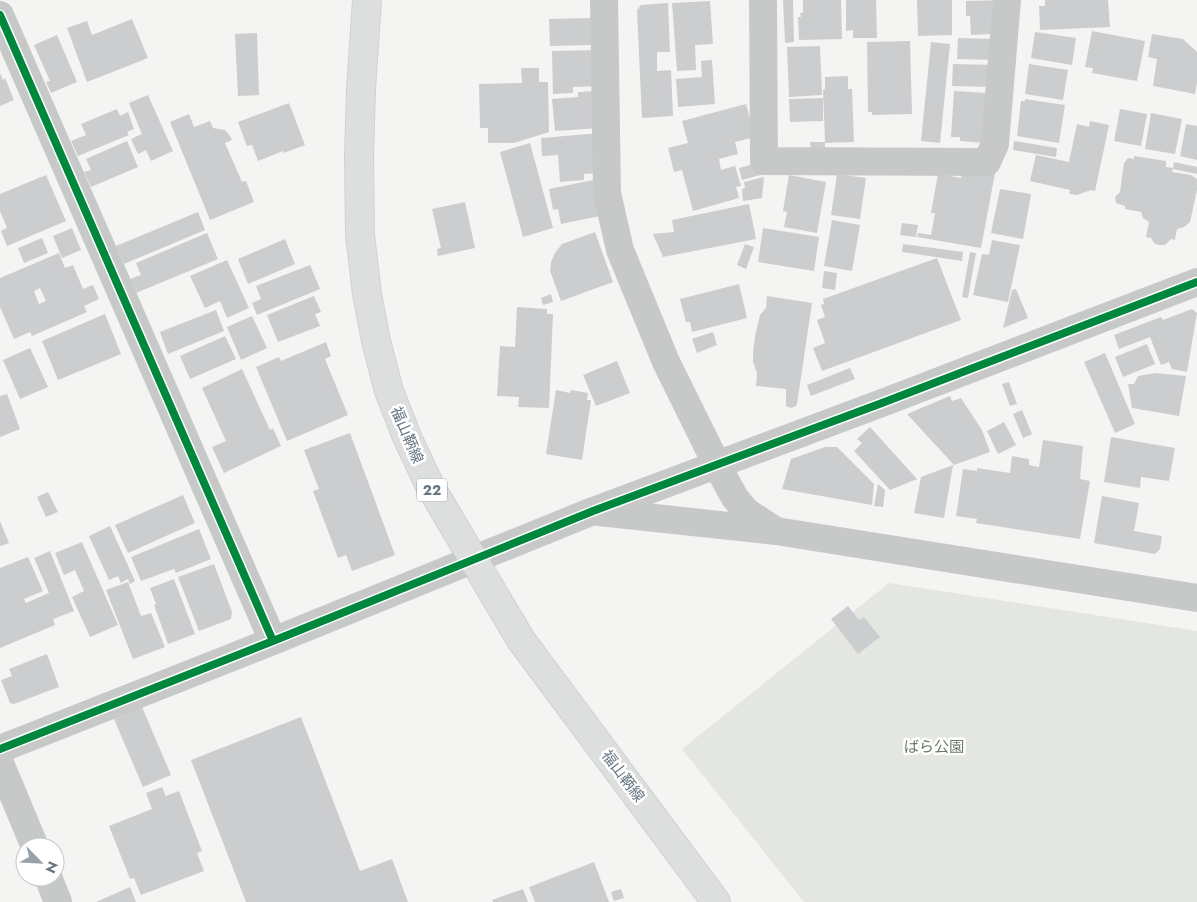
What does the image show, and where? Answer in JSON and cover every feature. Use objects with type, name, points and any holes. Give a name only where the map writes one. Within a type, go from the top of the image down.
[{"type":"main road","name":"福山鞆線","points":[[368,0],[361,89],[358,198],[360,236],[376,341],[389,390],[407,437],[430,486],[521,640],[716,902]]},
{"type":"street","points":[[604,0],[607,193],[620,250],[666,362],[735,498],[747,512],[776,531]]},
{"type":"street","points":[[763,0],[764,161],[986,162],[995,144],[1007,0]]},
{"type":"street","points":[[0,15],[273,641]]},
{"type":"street","points":[[0,749],[593,511],[1197,282]]},
{"type":"street","points":[[593,511],[776,531],[1197,598]]},
{"type":"street","points":[[0,763],[31,837]]},
{"type":"street","points":[[52,887],[58,902]]},
{"type":"green space","name":"ばら公園","points":[[889,583],[1197,631],[1197,902],[804,902],[682,749]]},
{"type":"building","points":[[783,0],[793,0],[794,42],[785,43]]},
{"type":"building","points":[[803,0],[841,0],[842,39],[799,40],[798,17],[801,17],[800,13],[803,13]]},
{"type":"building","points":[[846,0],[876,0],[877,38],[853,38],[853,30],[846,31]]},
{"type":"building","points":[[917,0],[952,0],[952,35],[918,36]]},
{"type":"building","points":[[1008,0],[1010,33],[971,35],[970,16],[966,16],[966,1]]},
{"type":"building","points":[[1045,0],[1108,0],[1110,27],[1040,30],[1039,6],[1045,6]]},
{"type":"building","points":[[710,1],[713,44],[695,45],[696,70],[677,71],[672,3]]},
{"type":"building","points":[[668,3],[670,52],[657,52],[657,71],[671,70],[673,116],[642,118],[637,10],[641,5]]},
{"type":"building","points":[[592,18],[592,45],[550,46],[549,19]]},
{"type":"building","points":[[132,19],[148,58],[87,82],[67,28],[87,21],[92,35]]},
{"type":"building","points":[[1092,31],[1145,41],[1137,81],[1092,73],[1093,68],[1085,67]]},
{"type":"building","points":[[1035,32],[1076,38],[1072,65],[1031,58]]},
{"type":"building","points":[[257,33],[259,95],[238,96],[235,34]]},
{"type":"building","points":[[1152,34],[1183,39],[1197,52],[1195,94],[1153,86],[1157,59],[1148,57]]},
{"type":"building","points":[[57,35],[77,82],[51,93],[46,82],[50,81],[34,45]]},
{"type":"building","points":[[958,38],[996,39],[995,60],[957,59]]},
{"type":"building","points":[[910,41],[912,114],[872,115],[872,112],[868,112],[867,42]]},
{"type":"building","points":[[931,42],[950,44],[940,143],[921,141]]},
{"type":"building","points":[[820,46],[822,95],[789,97],[787,47]]},
{"type":"building","points":[[600,50],[601,86],[573,87],[573,93],[553,94],[552,51]]},
{"type":"building","points":[[712,60],[715,104],[678,107],[676,79],[702,77],[701,61]]},
{"type":"building","points":[[953,64],[996,65],[995,87],[952,86]]},
{"type":"building","points":[[1029,64],[1068,70],[1063,100],[1025,94]]},
{"type":"building","points":[[521,68],[539,68],[539,82],[548,82],[549,132],[514,143],[488,143],[488,128],[480,128],[479,84],[522,83]]},
{"type":"building","points":[[0,73],[3,80],[5,78],[14,100],[0,106]]},
{"type":"building","points":[[848,76],[848,89],[852,89],[854,142],[825,143],[825,150],[811,150],[810,142],[825,142],[823,90],[825,89],[825,77]]},
{"type":"building","points":[[596,91],[601,128],[555,131],[552,99],[578,97],[578,92]]},
{"type":"building","points":[[954,91],[987,93],[985,143],[960,141],[960,137],[951,137]]},
{"type":"building","points":[[148,95],[173,151],[151,161],[146,150],[138,154],[131,139],[142,134],[129,103]]},
{"type":"building","points":[[823,98],[823,121],[790,122],[789,99]]},
{"type":"building","points":[[1025,99],[1065,105],[1059,143],[1017,136],[1021,101],[1025,101]]},
{"type":"building","points":[[289,103],[305,145],[258,161],[252,145],[247,146],[238,122]]},
{"type":"building","points":[[746,104],[755,137],[735,142],[738,154],[719,159],[721,170],[735,166],[741,186],[736,187],[739,198],[693,211],[682,170],[674,172],[668,148],[688,143],[682,121]]},
{"type":"building","points":[[117,109],[120,116],[128,112],[134,129],[127,132],[129,135],[78,156],[71,141],[86,135],[81,124]]},
{"type":"building","points":[[1120,109],[1147,114],[1141,146],[1114,141]]},
{"type":"building","points":[[1151,113],[1182,119],[1175,154],[1145,149]]},
{"type":"building","points":[[189,114],[194,127],[210,121],[213,128],[225,130],[230,136],[232,140],[225,143],[242,182],[246,181],[254,202],[210,220],[170,122]]},
{"type":"building","points":[[1090,121],[1109,125],[1095,191],[1091,190],[1077,195],[1069,194],[1070,190],[1030,181],[1036,155],[1069,162],[1077,124],[1089,127]]},
{"type":"building","points":[[1186,124],[1197,126],[1197,160],[1180,156]]},
{"type":"building","points":[[600,133],[602,173],[584,174],[584,180],[560,182],[558,155],[542,156],[541,138]]},
{"type":"building","points":[[127,141],[138,167],[91,187],[84,172],[91,170],[86,159]]},
{"type":"building","points":[[1014,141],[1057,148],[1056,157],[1013,150]]},
{"type":"building","points":[[530,143],[553,228],[523,237],[500,152]]},
{"type":"building","points":[[1134,156],[1166,161],[1166,167],[1173,168],[1172,172],[1191,175],[1197,179],[1197,190],[1190,222],[1184,227],[1177,229],[1175,240],[1171,239],[1165,245],[1158,245],[1151,238],[1146,237],[1149,222],[1143,218],[1141,212],[1125,209],[1125,206],[1116,203],[1115,197],[1120,192],[1124,163],[1128,158],[1134,159]]},
{"type":"building","points":[[761,162],[764,174],[742,180],[739,168]]},
{"type":"building","points":[[1174,162],[1197,167],[1197,174],[1173,169]]},
{"type":"building","points":[[976,170],[995,173],[981,248],[917,237],[918,233],[931,235],[935,213],[931,213],[938,174],[961,178],[962,173]]},
{"type":"building","points":[[837,174],[866,178],[860,219],[831,215]]},
{"type":"building","points":[[46,175],[66,221],[7,246],[1,231],[7,228],[0,211],[0,194]]},
{"type":"building","points":[[789,175],[826,182],[817,233],[784,227],[787,212],[783,211]]},
{"type":"building","points":[[764,177],[762,198],[743,201],[742,189],[745,188],[744,182]]},
{"type":"building","points":[[598,179],[605,215],[561,224],[558,209],[553,210],[549,189]]},
{"type":"building","points":[[1000,189],[1031,194],[1023,239],[991,233]]},
{"type":"building","points":[[465,202],[475,248],[438,256],[437,249],[441,248],[432,209]]},
{"type":"building","points":[[749,204],[756,239],[663,257],[653,234],[674,232],[672,220]]},
{"type":"building","points":[[198,212],[205,230],[124,264],[116,246]]},
{"type":"building","points":[[832,220],[860,225],[852,271],[824,266]]},
{"type":"building","points":[[902,223],[918,225],[916,237],[900,235]]},
{"type":"building","points":[[72,228],[81,250],[62,258],[53,236]]},
{"type":"building","points":[[763,228],[819,237],[814,271],[758,262]]},
{"type":"building","points":[[595,232],[613,282],[561,301],[550,271],[555,253],[562,244]]},
{"type":"building","points":[[207,233],[218,259],[136,293],[130,279],[141,275],[136,263]]},
{"type":"building","points":[[42,238],[48,253],[24,263],[18,248]]},
{"type":"building","points":[[285,239],[295,264],[248,284],[238,259]]},
{"type":"building","points":[[992,240],[1020,245],[1008,302],[973,295],[982,254],[989,255]]},
{"type":"building","points":[[745,244],[754,247],[746,269],[737,265]]},
{"type":"building","points":[[903,244],[963,252],[962,261],[902,252]]},
{"type":"building","points":[[970,252],[976,253],[968,298],[962,297]]},
{"type":"building","points":[[59,253],[65,268],[73,265],[83,289],[93,285],[99,299],[84,306],[87,312],[32,336],[30,332],[14,339],[0,307],[0,278]],"holes":[[[40,288],[46,301],[39,304],[34,291]]]},
{"type":"building","points":[[937,258],[961,320],[822,371],[813,348],[825,343],[817,320],[825,317],[821,305],[824,304],[823,299]]},
{"type":"building","points":[[227,260],[249,308],[227,318],[220,301],[205,308],[190,276]]},
{"type":"building","points":[[310,265],[320,289],[257,315],[252,303],[261,299],[256,286]]},
{"type":"building","points":[[824,271],[837,273],[835,290],[822,288]]},
{"type":"building","points":[[739,284],[747,318],[692,332],[690,322],[686,322],[680,299]]},
{"type":"building","points":[[1016,289],[1028,318],[1003,328],[1012,290]]},
{"type":"building","points":[[551,294],[553,302],[543,305],[541,298]]},
{"type":"building","points":[[314,296],[321,312],[315,314],[320,326],[278,342],[267,315]]},
{"type":"building","points":[[767,296],[812,303],[797,404],[791,408],[786,406],[786,389],[756,386],[757,373],[753,362],[755,336],[760,315],[766,308]]},
{"type":"building","points":[[517,307],[547,309],[547,314],[553,314],[549,408],[518,407],[519,397],[497,396],[500,346],[515,347]]},
{"type":"building","points":[[1192,309],[1197,313],[1187,372],[1172,369],[1169,362],[1161,365],[1150,337],[1119,349],[1114,335],[1161,317],[1163,320]]},
{"type":"building","points":[[216,310],[224,331],[168,354],[160,332]]},
{"type":"building","points":[[105,314],[121,354],[58,380],[42,341]]},
{"type":"building","points":[[252,316],[267,348],[241,360],[227,327]]},
{"type":"building","points":[[713,332],[717,345],[697,353],[692,339]]},
{"type":"building","points":[[225,336],[236,359],[190,379],[180,356]]},
{"type":"building","points":[[326,342],[331,356],[325,359],[348,415],[287,441],[256,367],[279,357],[281,361]]},
{"type":"building","points":[[1147,344],[1155,364],[1123,377],[1115,357]]},
{"type":"building","points":[[30,348],[48,387],[20,399],[3,360]]},
{"type":"building","points":[[1105,353],[1135,424],[1115,433],[1084,362]]},
{"type":"building","points":[[617,361],[630,393],[596,406],[583,375]]},
{"type":"building","points":[[850,368],[855,379],[811,396],[807,385]]},
{"type":"building","points":[[242,369],[270,430],[273,428],[281,446],[224,473],[212,447],[226,441],[202,388]]},
{"type":"building","points":[[1155,373],[1186,376],[1179,416],[1132,408],[1128,384],[1134,384],[1138,376]]},
{"type":"building","points":[[1009,382],[1017,404],[1010,406],[1002,384]]},
{"type":"building","points":[[556,390],[570,393],[571,390],[588,393],[587,400],[591,400],[582,460],[546,454]]},
{"type":"building","points":[[7,394],[20,429],[0,437],[0,396]]},
{"type":"building","points":[[950,396],[952,401],[961,398],[982,430],[990,452],[954,465],[907,414]]},
{"type":"building","points":[[1022,410],[1032,434],[1023,438],[1013,414]]},
{"type":"building","points":[[1004,422],[1016,445],[998,454],[987,431]]},
{"type":"building","points":[[870,427],[917,479],[890,490],[854,451],[862,443],[857,439]]},
{"type":"building","points":[[350,433],[395,555],[352,571],[346,555],[338,558],[313,491],[319,489],[304,450]]},
{"type":"building","points":[[1111,437],[1175,448],[1169,481],[1141,477],[1140,488],[1104,482]]},
{"type":"building","points":[[1043,440],[1083,446],[1080,479],[1090,481],[1080,539],[976,523],[977,519],[956,516],[963,469],[977,471],[977,468],[1010,473],[1012,456],[1029,459],[1029,465],[1039,467]]},
{"type":"building","points":[[825,447],[837,447],[874,484],[872,505],[782,489],[791,459]]},
{"type":"building","points":[[953,465],[944,518],[914,513],[921,477]]},
{"type":"building","points":[[878,484],[885,490],[883,507],[874,506]]},
{"type":"building","points":[[48,492],[58,512],[46,517],[37,497]]},
{"type":"building","points":[[183,495],[195,523],[128,553],[115,525]]},
{"type":"building","points":[[1102,496],[1139,503],[1134,531],[1162,536],[1160,549],[1155,554],[1094,543]]},
{"type":"building","points":[[0,521],[9,543],[0,546]]},
{"type":"building","points":[[110,526],[135,581],[130,584],[128,579],[121,583],[118,576],[109,580],[89,536]]},
{"type":"building","points":[[199,529],[211,559],[176,573],[174,569],[141,581],[131,557]]},
{"type":"building","points":[[82,542],[118,625],[90,637],[72,597],[84,591],[75,570],[64,575],[55,553]]},
{"type":"building","points":[[50,551],[74,611],[53,619],[55,625],[0,648],[0,568],[28,557],[43,591],[24,599],[26,603],[49,593],[34,558]]},
{"type":"building","points":[[214,564],[232,612],[231,619],[199,631],[178,577]]},
{"type":"building","points":[[174,579],[195,634],[168,644],[150,588]]},
{"type":"building","points":[[128,582],[141,616],[151,613],[165,647],[133,659],[106,590]]},
{"type":"building","points":[[848,606],[859,620],[864,617],[880,637],[858,654],[831,619]]},
{"type":"building","points":[[47,654],[59,687],[14,704],[10,703],[1,680],[12,676],[9,669]]},
{"type":"building","points":[[142,707],[171,775],[143,787],[114,719]]},
{"type":"building","points":[[301,717],[360,871],[392,859],[408,902],[246,902],[191,760]]},
{"type":"building","points":[[162,787],[166,796],[179,791],[202,851],[197,853],[204,871],[141,895],[134,878],[130,879],[109,826],[152,809],[146,793]]},
{"type":"building","points":[[594,862],[609,902],[535,902],[529,887]]},
{"type":"building","points":[[130,887],[136,902],[96,902]]},
{"type":"building","points":[[523,889],[528,902],[493,902],[492,900]]},
{"type":"building","points":[[621,889],[624,898],[614,901],[611,892]]},
{"type":"cycle path","points":[[0,15],[273,641]]},
{"type":"cycle path","points":[[0,749],[593,511],[1197,282]]}]
